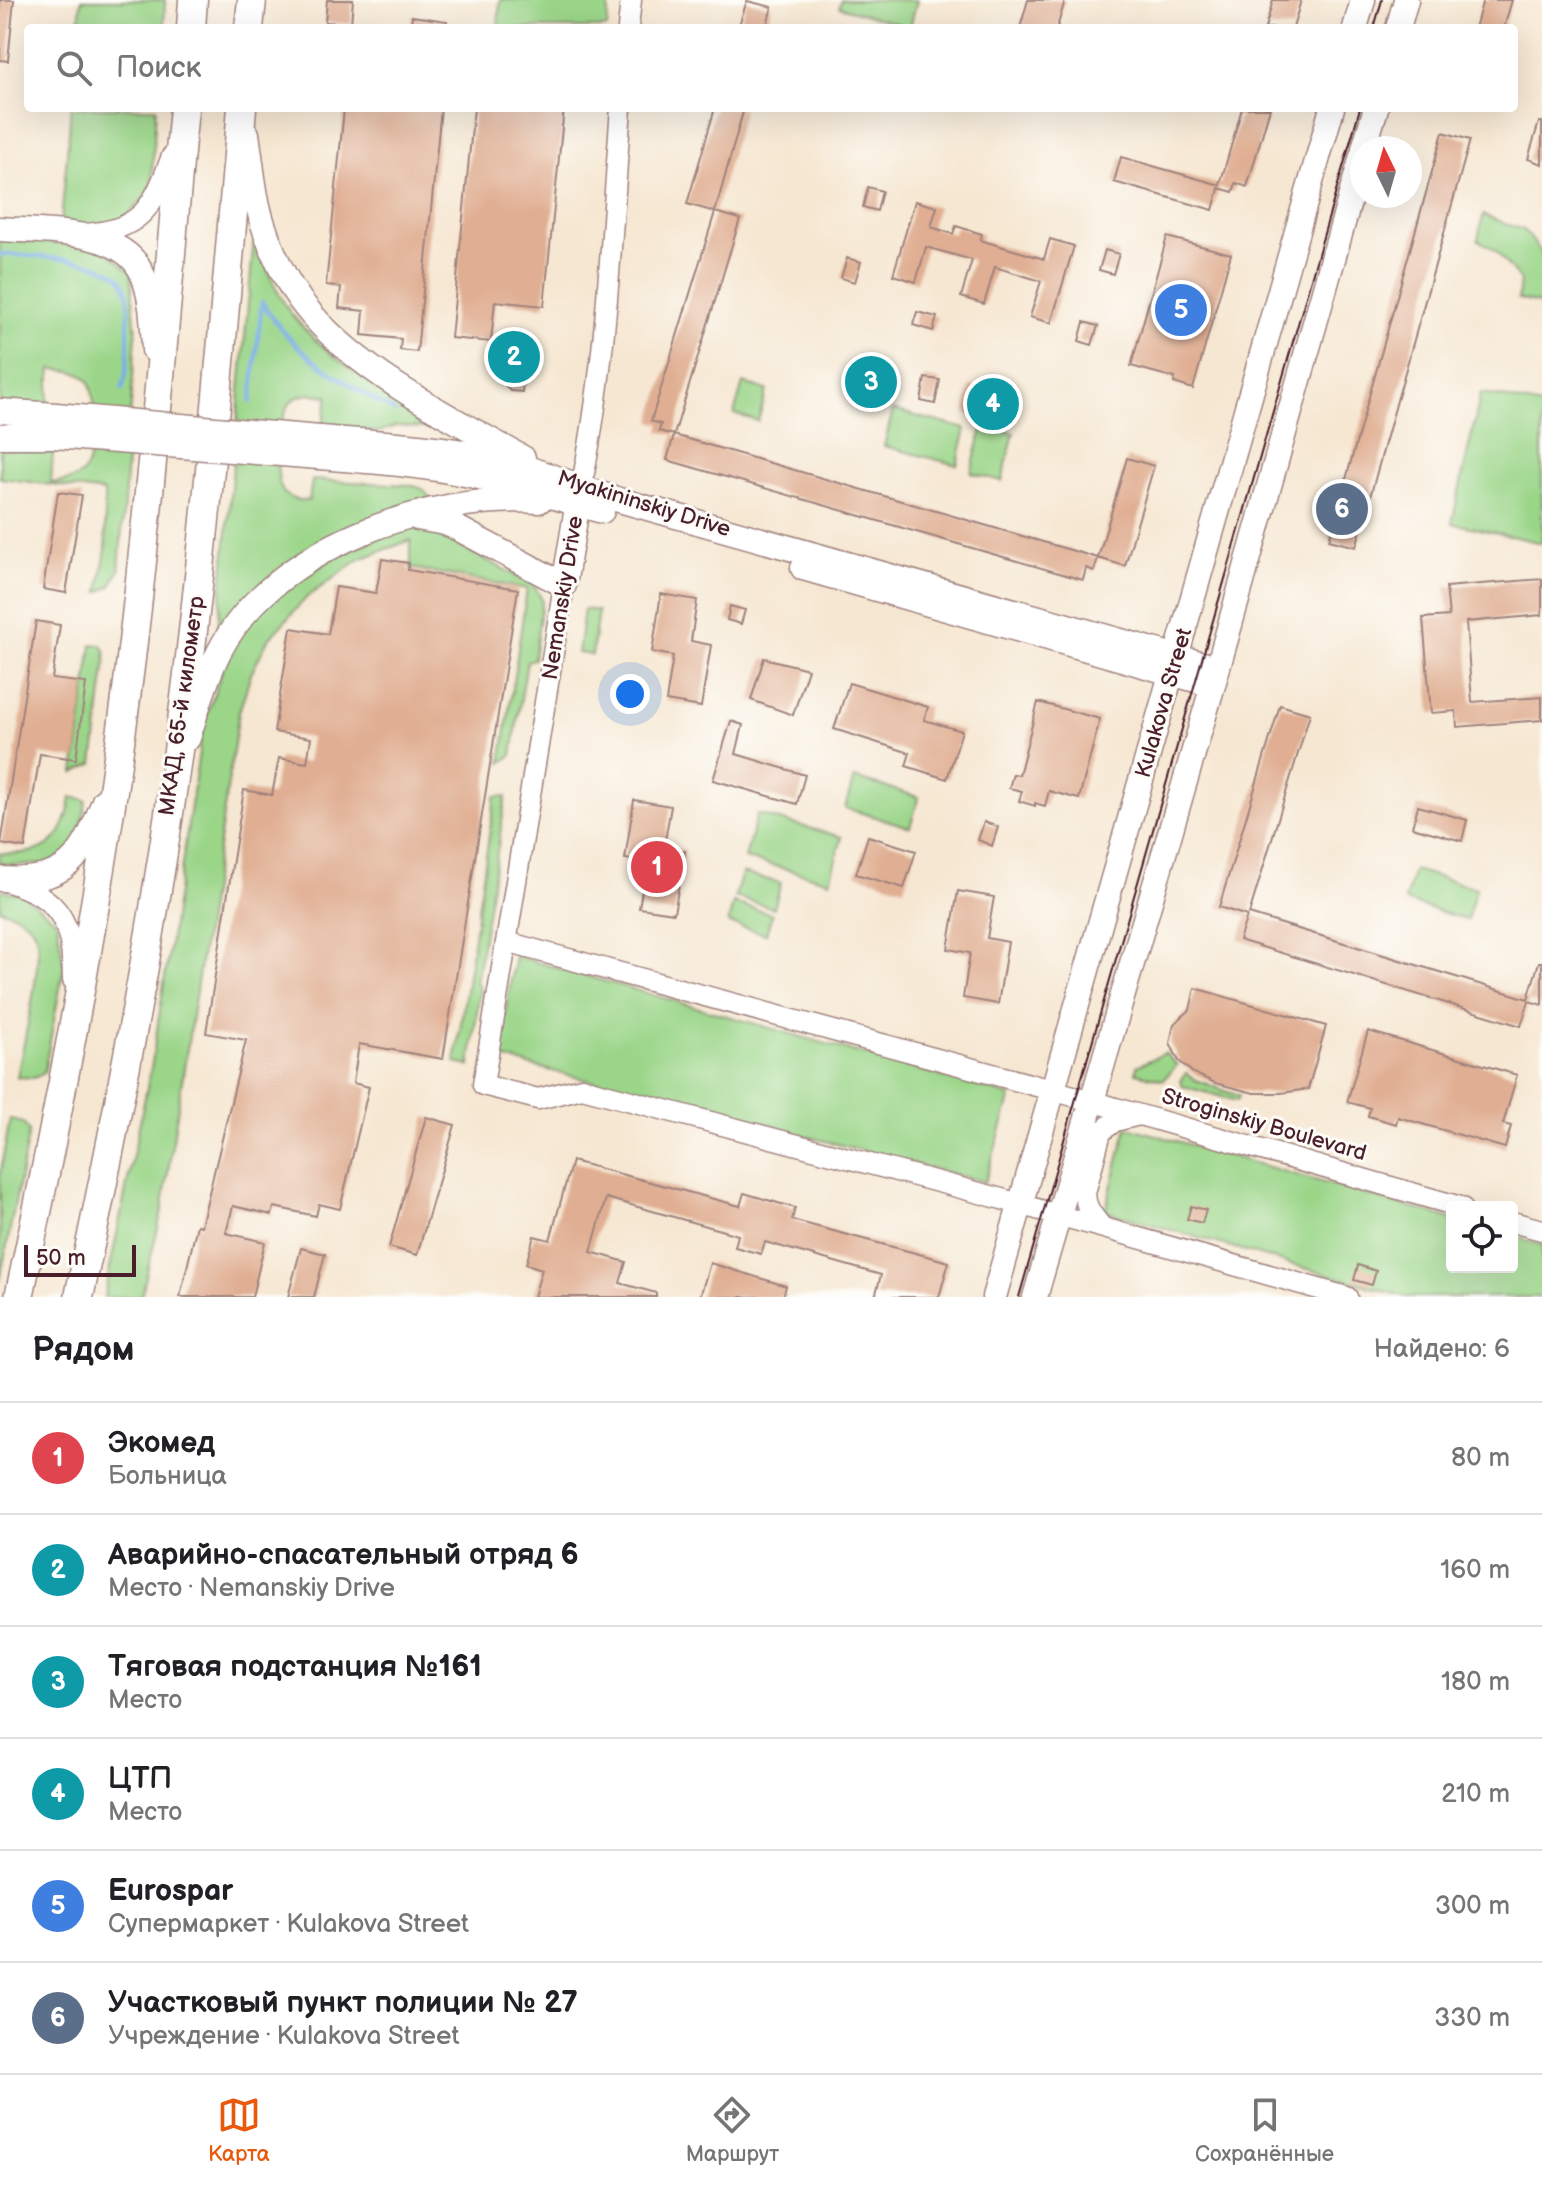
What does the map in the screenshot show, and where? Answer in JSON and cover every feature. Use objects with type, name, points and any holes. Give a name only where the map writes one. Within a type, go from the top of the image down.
[{"type":"highway","points":[[191,24],[193,0]]},
{"type":"highway","points":[[249,24],[252,0]]},
{"type":"highway","name":"МКАД, 65-й километр","points":[[79,1297],[126,1074],[171,790],[196,602],[243,112]]},
{"type":"highway","points":[[19,1297],[74,1031],[117,756],[135,626],[183,119]]},
{"type":"main road","points":[[1356,24],[1363,0]]},
{"type":"main road","points":[[1399,24],[1406,0]]},
{"type":"main road","points":[[244,112],[264,227],[289,283],[311,314],[363,360],[491,448],[573,490]]},
{"type":"main road","name":"Kulakova Street","points":[[994,1297],[1331,112]]},
{"type":"main road","points":[[1368,136],[1375,112]]},
{"type":"main road","name":"Kulakova Street","points":[[1035,1297],[1350,199]]},
{"type":"main road","points":[[0,229],[68,235],[113,244],[127,253],[140,270],[149,295],[157,411]]},
{"type":"main road","points":[[0,411],[55,426]]},
{"type":"main road","points":[[0,434],[55,426]]},
{"type":"main road","name":"Myakininskiy Drive","points":[[55,426],[319,448],[507,483],[573,490],[1215,677]]},
{"type":"main road","name":"Myakininskiy Drive","points":[[319,448],[491,448]]},
{"type":"main road","points":[[463,473],[488,471],[491,448]]},
{"type":"main road","points":[[171,790],[219,651],[239,622],[281,578],[350,539],[400,519],[448,506],[475,502],[533,501],[573,490]]},
{"type":"main road","name":"Nemanskiy Drive","points":[[564,585],[573,490]]},
{"type":"main road","points":[[400,519],[423,518],[445,523],[564,585]]},
{"type":"main road","points":[[0,879],[45,877],[63,869],[76,857],[90,839],[117,756]]},
{"type":"street","points":[[628,24],[631,0]]},
{"type":"street","name":"Nemanskiy Drive","points":[[573,490],[595,406],[621,112]]},
{"type":"street","points":[[68,235],[114,230],[132,223],[148,210],[159,190],[183,119]]},
{"type":"street","name":"Nemanskiy Drive","points":[[564,585],[483,1085],[538,1099],[582,1088],[1021,1204]]},
{"type":"street","points":[[0,879],[42,896],[65,919],[71,939],[74,1031]]},
{"type":"street","name":"Stroginskiy Boulevard","points":[[506,942],[1091,1100],[1446,1203]]},
{"type":"street","points":[[1101,1226],[1085,1203],[1085,1193],[1101,1132],[1115,1121],[1142,1115]]},
{"type":"street","points":[[1021,1204],[1347,1297]]},
{"type":"street","points":[[1518,1224],[1542,1230]]},
{"type":"green space","points":[[81,0],[165,0],[164,24],[79,24]]},
{"type":"green space","points":[[500,0],[609,0],[607,24],[498,24]]},
{"type":"green space","points":[[841,0],[917,0],[911,24],[899,24],[839,7]]},
{"type":"green space","points":[[71,112],[156,112],[151,190],[126,217],[87,225],[61,223]]},
{"type":"green space","points":[[1483,215],[1524,230],[1542,253],[1542,300],[1538,304],[1518,299],[1520,280],[1495,250],[1478,240]]},
{"type":"green space","points":[[0,239],[86,246],[107,251],[131,272],[136,335],[119,571],[110,587],[99,592],[106,549],[104,492],[0,478],[0,448],[53,453],[51,483],[81,475],[90,457],[94,412],[91,386],[87,379],[75,372],[56,369],[51,369],[47,409],[0,405]]},
{"type":"green space","points":[[254,239],[281,299],[309,334],[345,365],[446,430],[396,426],[379,432],[323,425],[328,396],[305,395],[293,400],[283,418],[278,447],[278,476],[285,494],[309,501],[312,480],[411,485],[423,489],[433,502],[396,512],[217,640]]},
{"type":"green space","points":[[743,383],[767,390],[758,421],[734,414]]},
{"type":"green space","points":[[1481,393],[1542,406],[1542,543],[1452,523]]},
{"type":"green space","points":[[893,410],[966,429],[957,465],[884,446]]},
{"type":"green space","points":[[983,425],[1014,433],[1002,481],[971,473]]},
{"type":"green space","points":[[424,527],[530,583],[542,600],[534,659],[527,661],[512,755],[501,763],[527,589],[411,568],[411,540],[360,559],[307,597],[267,641],[251,674],[239,712],[162,1211],[141,1297],[104,1297],[152,1063],[203,726],[231,645],[257,611],[313,566],[402,528]]},
{"type":"green space","points":[[584,609],[598,611],[592,655],[578,653]]},
{"type":"green space","points":[[92,644],[101,645],[106,661],[93,764],[74,773]]},
{"type":"green space","points":[[854,778],[919,797],[910,827],[845,808]]},
{"type":"green space","points":[[495,796],[506,797],[476,982],[480,987],[470,1066],[455,1063]]},
{"type":"green space","points":[[71,797],[86,800],[78,836],[71,847],[50,862],[0,864],[0,853],[16,854],[41,849],[58,836]]},
{"type":"green space","points":[[757,814],[842,837],[830,881],[745,858]]},
{"type":"green space","points":[[1414,870],[1476,888],[1467,920],[1405,901]]},
{"type":"green space","points":[[742,873],[781,883],[774,908],[735,897]]},
{"type":"green space","points":[[0,890],[22,894],[57,921],[64,967],[44,1073],[34,1078],[17,1077],[28,1025],[38,944],[35,933],[24,920],[0,909]]},
{"type":"green space","points":[[733,903],[772,914],[766,934],[728,923]]},
{"type":"green space","points":[[515,956],[1011,1096],[985,1182],[498,1057]]},
{"type":"green space","points":[[1165,1053],[1177,1065],[1163,1080],[1136,1073],[1137,1066]]},
{"type":"green space","points":[[1186,1073],[1196,1080],[1239,1096],[1237,1101],[1182,1086],[1180,1081]]},
{"type":"green space","points":[[10,1119],[23,1123],[29,1131],[0,1281],[0,1175]]},
{"type":"green space","points":[[1127,1127],[1446,1217],[1446,1273],[1518,1273],[1518,1238],[1542,1245],[1542,1297],[1406,1297],[1105,1211]]},
{"type":"building","points":[[0,0],[14,0],[8,61],[0,60]]},
{"type":"building","points":[[327,0],[353,0],[351,24],[325,22]]},
{"type":"building","points":[[1028,0],[1065,0],[1058,24],[1021,24]]},
{"type":"building","points":[[1273,0],[1301,0],[1294,24],[1266,24]]},
{"type":"building","points":[[1483,0],[1512,0],[1505,24],[1476,24]]},
{"type":"building","points":[[747,1],[772,7],[767,24],[739,24]]},
{"type":"building","points":[[412,16],[447,21],[447,24],[411,24]]},
{"type":"building","points":[[344,112],[441,112],[417,352],[400,350],[401,339],[362,335],[364,311],[339,308],[341,287],[326,285]]},
{"type":"building","points":[[474,112],[564,112],[544,306],[495,301],[491,342],[451,338]]},
{"type":"building","points":[[714,112],[743,112],[715,212],[687,204]]},
{"type":"building","points":[[1241,112],[1269,112],[1247,187],[1236,183],[1233,192],[1219,188]]},
{"type":"building","points":[[1539,122],[1542,122],[1542,164],[1528,159]]},
{"type":"building","points":[[1443,132],[1470,140],[1356,547],[1329,540]]},
{"type":"building","points":[[1121,157],[1220,185],[1213,210],[1114,182]]},
{"type":"building","points":[[868,187],[882,191],[877,211],[863,207]]},
{"type":"building","points":[[915,201],[937,207],[931,227],[953,234],[956,226],[982,234],[980,240],[1044,259],[1050,239],[1074,246],[1051,323],[1030,317],[1041,281],[995,267],[984,304],[961,297],[972,260],[926,247],[916,282],[893,275]]},
{"type":"building","points":[[715,212],[740,219],[674,435],[659,431],[661,424],[651,421]]},
{"type":"building","points":[[1167,237],[1231,254],[1193,389],[1174,383],[1175,378],[1131,366]]},
{"type":"building","points":[[1105,250],[1119,254],[1113,274],[1099,270]]},
{"type":"building","points":[[847,258],[861,262],[855,282],[841,278]]},
{"type":"building","points":[[917,312],[937,317],[933,331],[913,325]]},
{"type":"building","points":[[1084,322],[1098,326],[1092,345],[1079,341]]},
{"type":"building","points":[[506,332],[528,335],[522,392],[510,391],[501,379]]},
{"type":"building","points":[[864,370],[884,377],[879,394],[858,388]]},
{"type":"building","points":[[925,378],[940,380],[935,404],[921,401]]},
{"type":"building","points":[[970,386],[1020,395],[1015,422],[965,412]]},
{"type":"building","points":[[674,435],[1098,558],[1094,571],[1086,568],[1083,580],[667,460]]},
{"type":"building","points":[[1127,458],[1154,466],[1125,566],[1098,558]]},
{"type":"building","points":[[58,492],[82,495],[66,593],[43,589]]},
{"type":"building","points":[[382,559],[409,563],[408,570],[518,589],[443,1059],[359,1044],[353,1083],[369,1087],[340,1209],[319,1204],[316,1216],[274,1207],[272,1215],[233,1206],[226,1233],[265,1242],[252,1297],[180,1297],[197,1225],[201,1226],[246,1040],[206,1033],[244,790],[272,795],[279,758],[307,763],[311,738],[274,732],[291,628],[328,634],[336,587],[376,593]]},
{"type":"building","points":[[1542,579],[1542,615],[1466,622],[1472,702],[1542,697],[1542,720],[1457,727],[1456,711],[1431,713],[1423,618],[1449,616],[1446,587]]},
{"type":"building","points":[[661,594],[697,600],[691,641],[711,645],[701,707],[666,701],[673,656],[652,652]]},
{"type":"building","points":[[730,606],[745,610],[741,624],[727,620]]},
{"type":"building","points":[[36,621],[60,625],[52,679],[86,683],[76,759],[40,754],[25,848],[1,844]]},
{"type":"building","points":[[764,658],[808,669],[793,715],[751,700]]},
{"type":"building","points":[[849,683],[928,707],[924,720],[962,731],[947,779],[906,766],[910,753],[834,729]]},
{"type":"building","points":[[1038,702],[1100,719],[1079,799],[1049,791],[1045,806],[1035,803],[1035,806],[1019,801],[1022,791],[1009,788],[1013,774],[1019,775]]},
{"type":"building","points":[[1280,705],[1310,714],[1249,914],[1528,999],[1539,962],[1542,962],[1542,1005],[1529,1001],[1521,1026],[1239,940],[1247,916],[1219,907]]},
{"type":"building","points":[[731,721],[743,725],[736,754],[805,775],[797,804],[713,780]]},
{"type":"building","points":[[634,800],[671,806],[664,847],[685,851],[674,913],[639,908],[647,862],[625,859]]},
{"type":"building","points":[[1418,806],[1467,820],[1462,841],[1412,827]]},
{"type":"building","points":[[984,822],[998,827],[992,846],[978,840]]},
{"type":"building","points":[[868,836],[916,851],[904,888],[856,874]]},
{"type":"building","points":[[958,891],[994,897],[987,938],[1008,942],[998,1004],[963,998],[970,953],[948,949]]},
{"type":"building","points":[[1195,988],[1326,1026],[1308,1089],[1254,1093],[1215,1083],[1193,1073],[1179,1061],[1170,1043],[1174,1024],[1190,1010]]},
{"type":"building","points":[[1368,1031],[1517,1075],[1503,1124],[1511,1126],[1505,1148],[1398,1117],[1396,1124],[1368,1116],[1370,1108],[1347,1102]]},
{"type":"building","points":[[426,1117],[455,1125],[417,1255],[389,1247]]},
{"type":"building","points":[[572,1161],[740,1206],[744,1193],[795,1208],[792,1220],[949,1262],[939,1297],[875,1297],[881,1275],[765,1242],[761,1254],[735,1247],[738,1235],[606,1198],[591,1252],[626,1262],[620,1283],[656,1293],[656,1297],[534,1297],[542,1269],[526,1264],[534,1236],[550,1240]]},
{"type":"building","points":[[1191,1206],[1206,1210],[1202,1223],[1187,1219]]},
{"type":"building","points":[[301,1248],[325,1254],[314,1297],[288,1297]]},
{"type":"building","points":[[710,1263],[786,1286],[783,1297],[700,1297]]},
{"type":"building","points":[[1358,1265],[1376,1271],[1372,1285],[1354,1280]]},
{"type":"waterway","points":[[0,254],[81,262],[111,271],[121,279],[129,309],[127,366],[122,389]]},
{"type":"waterway","points":[[251,402],[262,302],[289,338],[305,353],[338,378],[395,412]]},
{"type":"tram line","points":[[1375,24],[1382,0]]},
{"type":"tram line","points":[[1019,1297],[1359,112]]},
{"type":"place","name":"Eurospar","points":[[1181,310]]},
{"type":"place","name":"Аварийно-спасательный отряд 6","points":[[514,357]]},
{"type":"place","name":"Тяговая подстанция №161","points":[[871,382]]},
{"type":"place","name":"ЦТП","points":[[993,404]]},
{"type":"place","name":"Участковый пункт полиции № 27","points":[[1342,509]]},
{"type":"place","name":"Экомед","points":[[657,867]]}]
